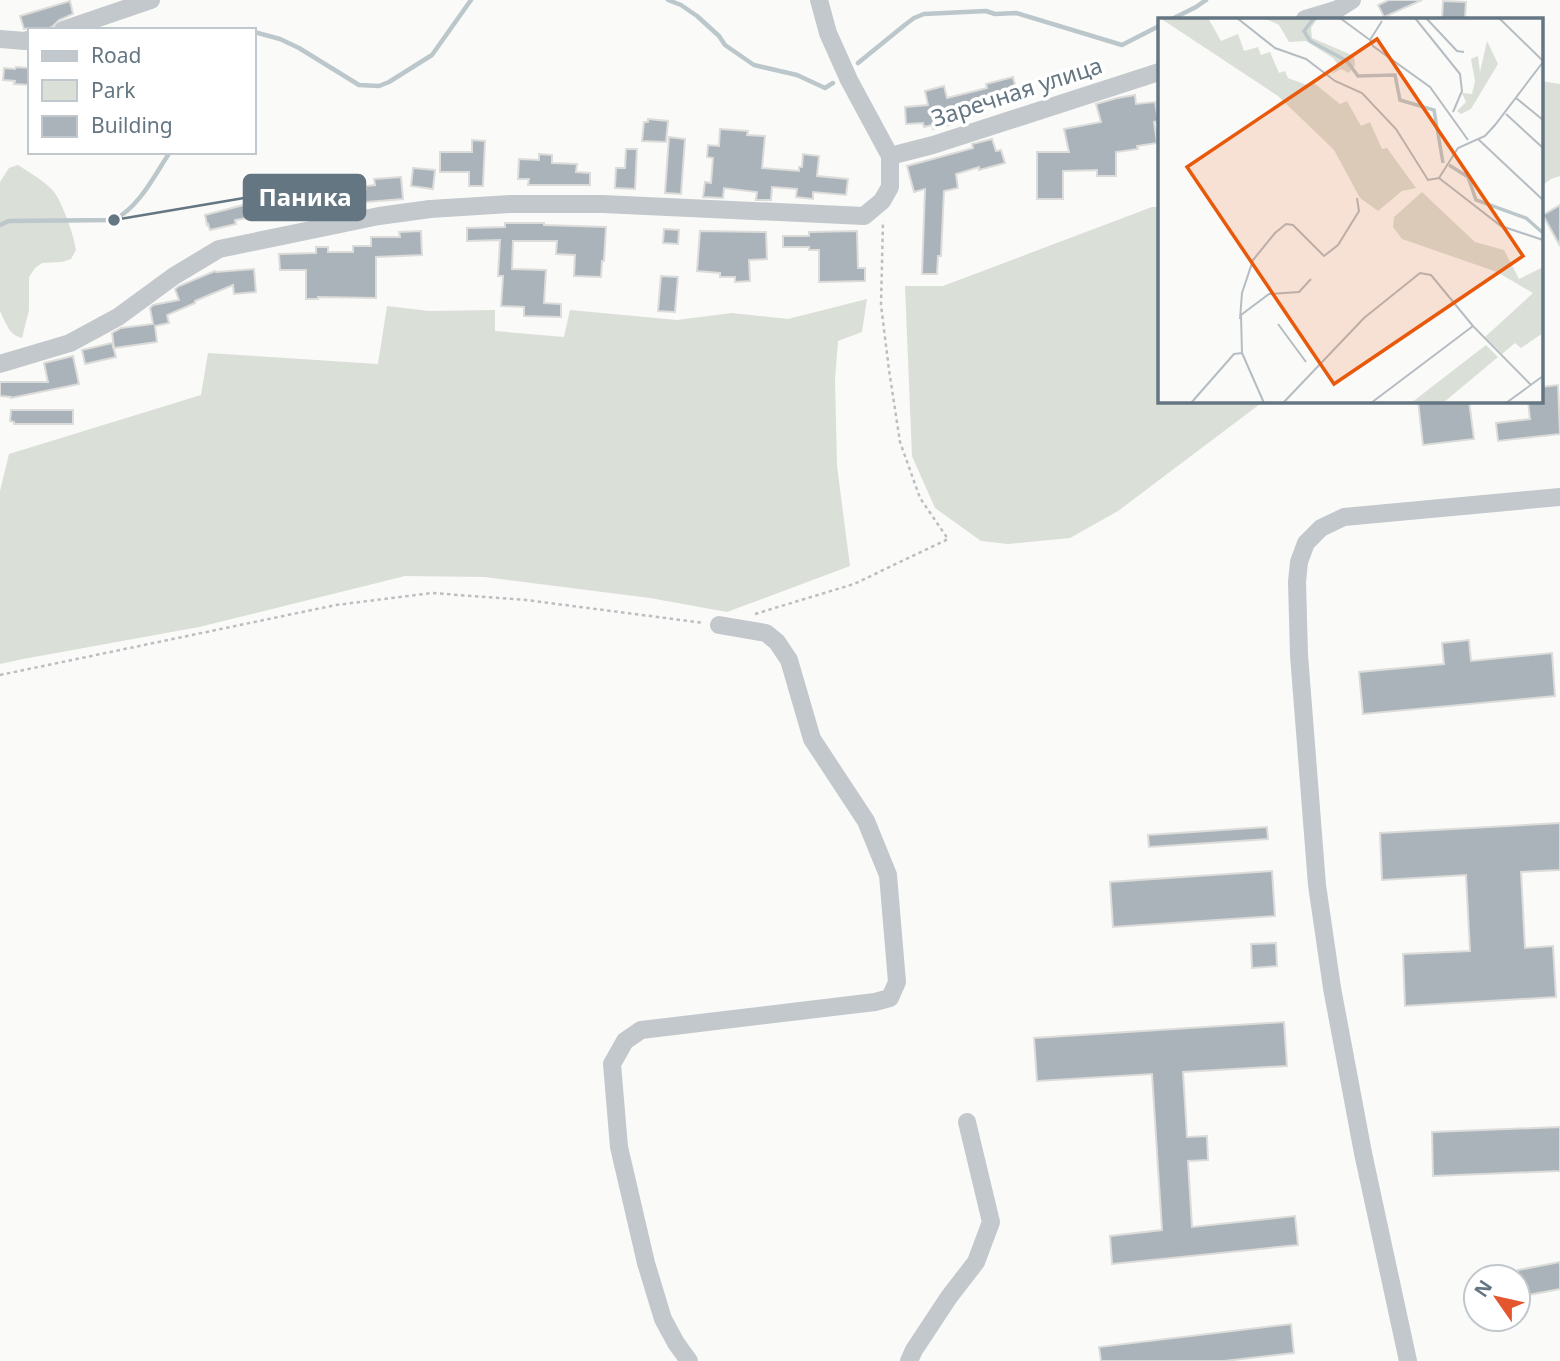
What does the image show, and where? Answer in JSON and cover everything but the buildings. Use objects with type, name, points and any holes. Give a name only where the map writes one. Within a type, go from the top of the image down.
[{"type":"street","points":[[70,28],[152,0]]},
{"type":"street","points":[[0,364],[70,343],[118,317],[174,276],[219,249],[379,216],[430,209],[498,205],[604,204],[864,216],[882,201],[890,187],[890,156],[849,80],[828,33],[819,0]]},
{"type":"street","points":[[1308,18],[1338,9],[1352,0]]},
{"type":"street","points":[[0,38],[28,40]]},
{"type":"street","name":"Заречная улица","points":[[890,156],[933,145],[1158,72]]},
{"type":"street","points":[[1408,1361],[1361,1140],[1332,988],[1317,885],[1299,655],[1299,562],[1306,544],[1321,528],[1344,517],[1560,497]]},
{"type":"street","points":[[689,1361],[663,1320],[646,1263],[619,1147],[612,1064],[625,1041],[641,1030],[875,1002],[890,998],[897,982],[888,875],[866,821],[812,739],[789,660],[777,642],[766,633],[719,625]]},
{"type":"street","points":[[909,1361],[949,1297],[976,1262],[991,1222],[968,1122]]},
{"type":"path","points":[[756,614],[854,584],[948,540],[920,498],[900,442],[881,305],[882,201]]},
{"type":"path","points":[[0,676],[337,605],[432,593],[526,600],[719,625]]},
{"type":"green space","points":[[1542,81],[1560,84],[1560,176],[1542,185]]},
{"type":"green space","points":[[18,165],[54,192],[68,220],[76,250],[71,259],[42,263],[29,277],[29,310],[22,338],[11,331],[0,311],[0,182],[9,168]]},
{"type":"green space","points":[[1158,207],[1158,402],[1263,402],[1118,511],[1070,538],[1008,544],[981,541],[935,508],[912,456],[905,286],[943,286]]},
{"type":"green space","points":[[867,299],[862,332],[838,341],[835,379],[837,466],[850,566],[727,612],[650,598],[485,577],[405,576],[199,627],[0,664],[0,491],[9,454],[201,395],[208,353],[378,364],[387,306],[429,311],[495,310],[495,331],[564,337],[570,310],[677,320],[732,313],[788,319]]},
{"type":"waterway","points":[[256,33],[299,48],[359,85],[379,86],[432,55],[471,0]]},
{"type":"waterway","points":[[668,0],[697,16],[725,45],[754,65],[797,75],[825,88],[833,83]]},
{"type":"waterway","points":[[1174,18],[1206,0]]},
{"type":"waterway","points":[[858,63],[914,18],[924,14],[986,11],[995,14],[1016,13],[1122,45],[1158,27]]},
{"type":"waterway","points":[[0,225],[9,221],[114,220],[139,199],[169,154]]},
{"type":"place","name":"Паника","points":[[114,220]]}]
